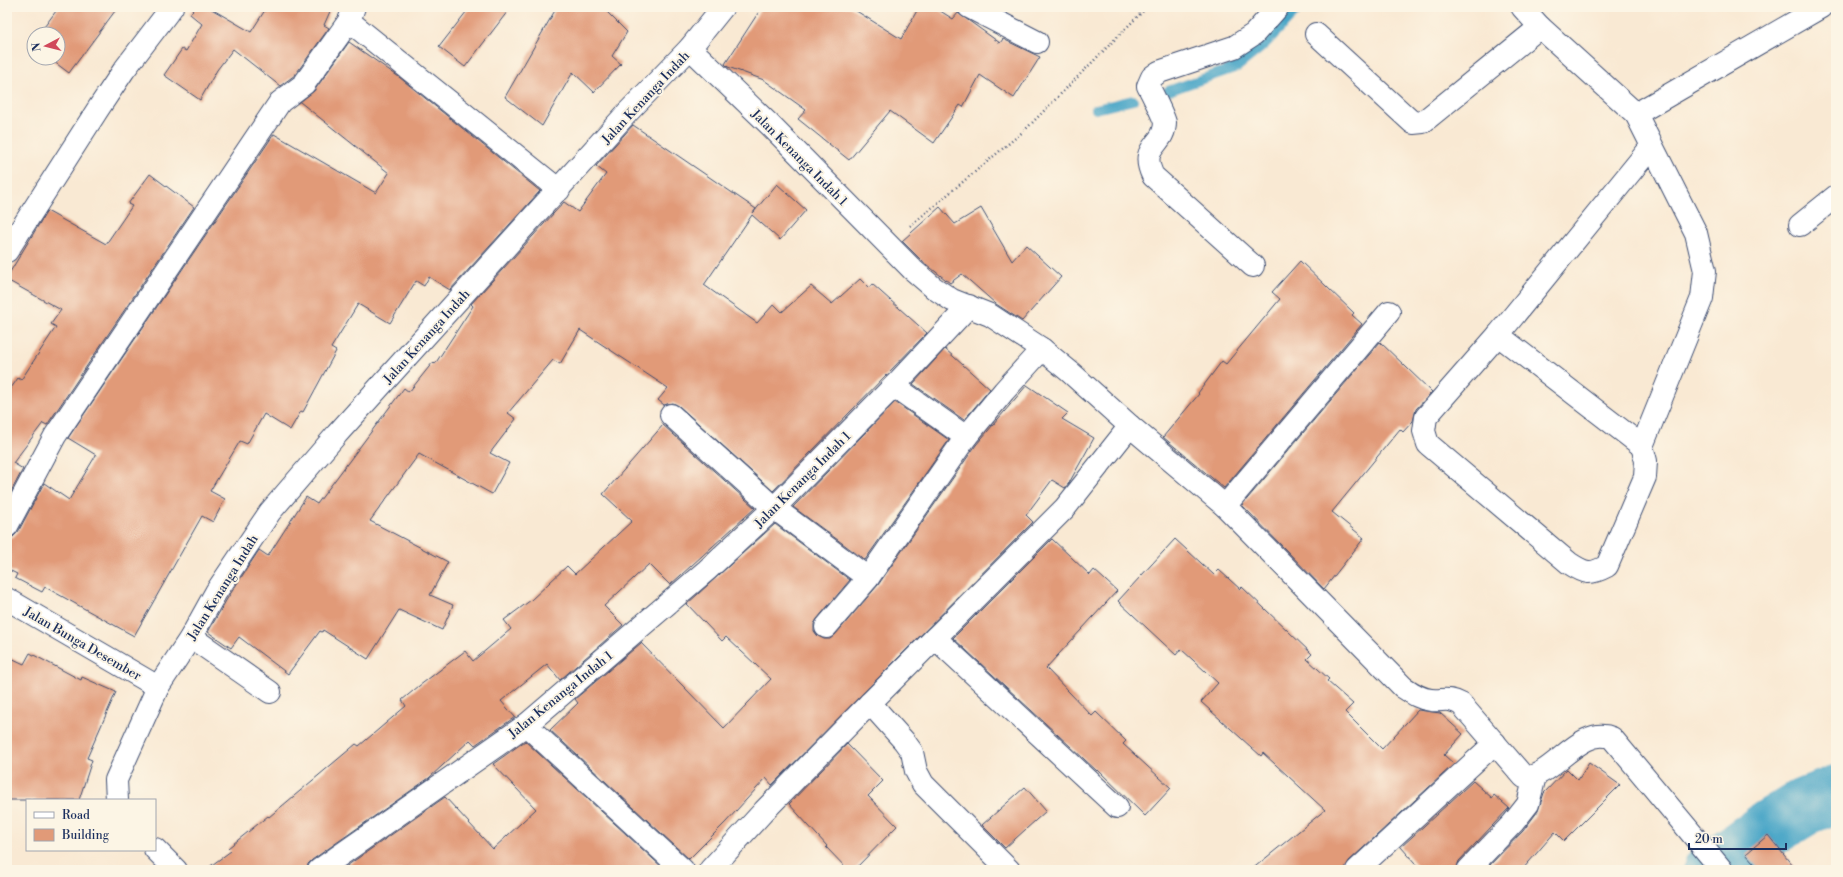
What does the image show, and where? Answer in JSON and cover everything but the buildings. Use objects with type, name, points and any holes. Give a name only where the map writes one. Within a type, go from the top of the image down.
[{"type":"street","points":[[7,251],[124,70],[172,7]]},
{"type":"street","name":"Jalan Kenanga Indah","points":[[117,799],[116,780],[158,687],[191,637],[216,592],[270,512],[337,434],[522,229],[559,190],[628,112],[690,48],[723,7]]},
{"type":"street","points":[[969,7],[1037,42]]},
{"type":"street","points":[[1253,266],[1153,176],[1148,166],[1148,154],[1163,134],[1165,121],[1148,86],[1152,77],[1159,72],[1234,47],[1254,34],[1278,7]]},
{"type":"street","points":[[1522,7],[1540,27],[1636,114],[1696,233],[1705,271],[1702,298],[1642,446],[1646,461],[1646,477],[1607,566],[1595,573],[1584,572],[1569,563],[1428,444],[1424,430],[1426,418],[1498,335],[1652,147]]},
{"type":"street","points":[[1636,114],[1821,7]]},
{"type":"street","points":[[7,526],[55,436],[271,115],[280,102],[304,84],[352,14],[559,190]]},
{"type":"street","points":[[1316,34],[1413,123],[1423,122],[1540,27]]},
{"type":"street","name":"Jalan Kenanga Indah 1","points":[[319,870],[526,725],[707,570],[774,508],[894,386],[969,306],[952,300],[934,288],[913,270],[770,125],[690,48]]},
{"type":"street","points":[[1800,225],[1836,196]]},
{"type":"street","points":[[969,306],[990,315],[1042,349],[1225,506],[1403,687],[1418,697],[1432,700],[1453,699],[1461,704],[1524,777],[1535,776],[1586,739],[1606,735],[1612,738],[1722,870]]},
{"type":"street","points":[[1225,506],[1389,312]]},
{"type":"street","points":[[1498,335],[1642,446]]},
{"type":"street","points":[[826,627],[868,578],[966,437],[1004,391],[1042,349]]},
{"type":"street","points":[[894,386],[966,437]]},
{"type":"street","points":[[671,415],[774,508],[868,578]]},
{"type":"street","points":[[710,870],[764,811],[870,702],[1065,508],[1130,426]]},
{"type":"street","name":"Jalan Bunga Desember","points":[[7,599],[158,687]]},
{"type":"street","points":[[191,637],[270,692]]},
{"type":"street","points":[[935,638],[1117,807]]},
{"type":"street","points":[[870,702],[912,752],[916,771],[923,784],[1009,870]]},
{"type":"street","points":[[526,725],[683,870]]},
{"type":"street","points":[[1357,870],[1495,743]]},
{"type":"street","points":[[1468,870],[1513,823],[1528,804],[1535,776]]},
{"type":"path","points":[[881,238],[1025,130],[1147,7]]},
{"type":"waterway","points":[[1168,91],[1237,67],[1263,46],[1300,7]]},
{"type":"waterway","points":[[1096,109],[1133,100]]},
{"type":"waterway","points":[[1712,870],[1770,828],[1804,807],[1836,794]]}]
